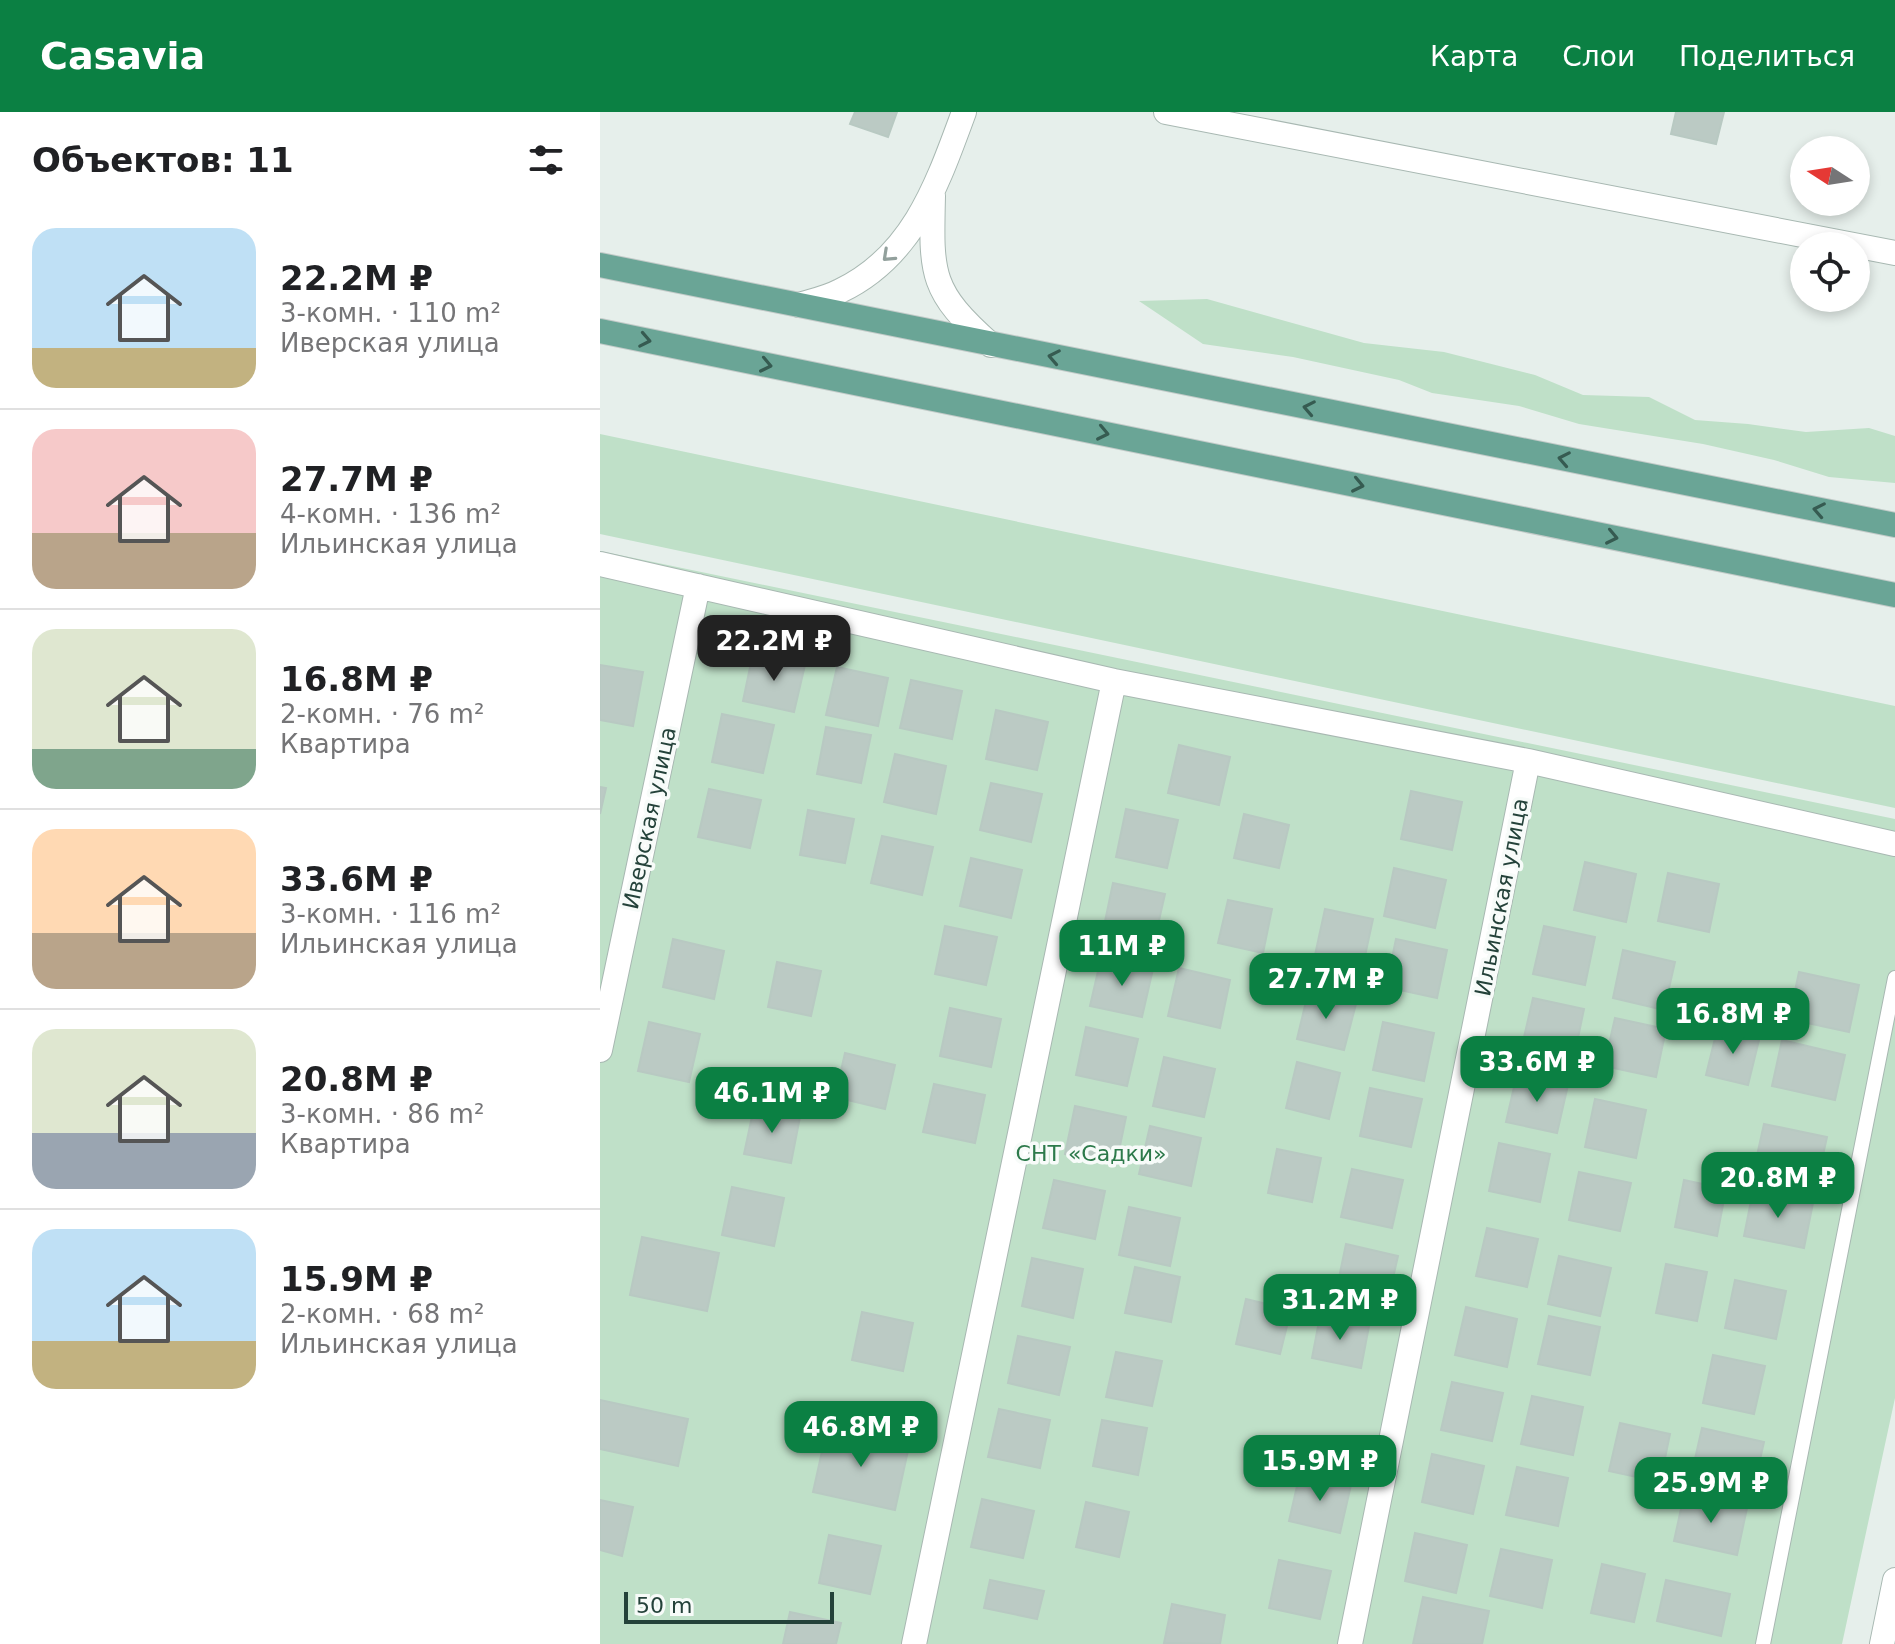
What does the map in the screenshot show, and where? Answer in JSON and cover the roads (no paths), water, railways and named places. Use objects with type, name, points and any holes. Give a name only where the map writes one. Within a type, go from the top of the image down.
[{"type":"main road","points":[[600,265],[1895,525]]},
{"type":"main road","points":[[600,331],[1895,595]]},
{"type":"street","points":[[799,305],[840,291],[892,255],[933,194],[964,112]]},
{"type":"street","points":[[1166,112],[1895,253]]},
{"type":"street","points":[[933,194],[931,257],[936,274],[947,300],[961,318],[991,345]]},
{"type":"street","points":[[600,564],[1114,681],[1528,761],[1895,844]]},
{"type":"street","name":"Иверская улица","points":[[600,1050],[698,586]]},
{"type":"street","points":[[914,1644],[1114,681]]},
{"type":"street","name":"Ильинская улица","points":[[1350,1644],[1528,761]]},
{"type":"street","points":[[1882,1644],[1895,1580]]},
{"type":"lane","points":[[1763,1644],[1895,978]]},
{"type":"park label","name":"СНТ «Садки»","points":[[1091,1153]]}]
